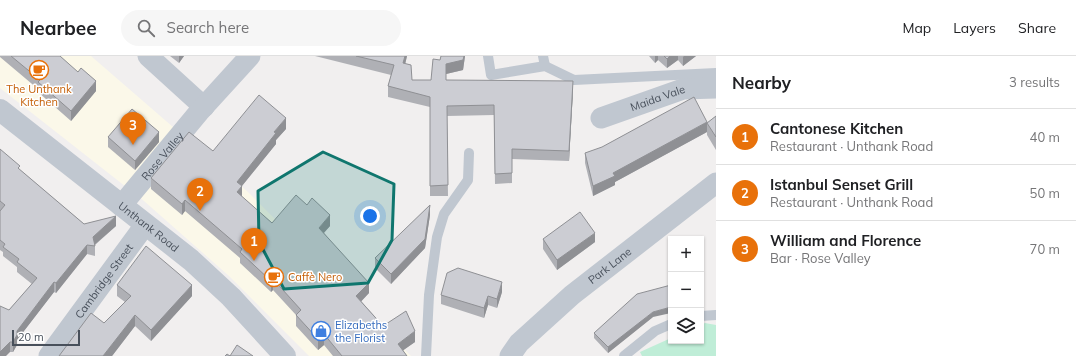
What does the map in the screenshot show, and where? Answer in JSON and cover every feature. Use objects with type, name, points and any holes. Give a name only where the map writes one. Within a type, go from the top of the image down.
[{"type":"street","points":[[148,56],[204,107]]},
{"type":"street","name":"Rose Valley","points":[[121,206],[204,107],[250,56]]},
{"type":"street","name":"Maida Vale","points":[[602,118],[683,89],[716,88]]},
{"type":"street","name":"Unthank Road","points":[[0,110],[191,260],[231,297],[285,356]]},
{"type":"street","name":"Park Lane","points":[[510,356],[519,343],[572,295],[716,184]]},
{"type":"street","name":"Cambridge Street","points":[[60,349],[145,224]]},
{"type":"lane","points":[[488,56],[491,75],[545,66],[574,80],[716,73]]},
{"type":"lane","points":[[543,56],[545,66]]},
{"type":"lane","points":[[426,356],[429,295],[437,237],[444,214],[468,180],[468,153]]},
{"type":"lane","points":[[704,316],[716,315]]},
{"type":"lane","points":[[624,356],[655,331],[668,325]]},
{"type":"highlighted area","points":[[323,152],[394,184],[392,240],[368,283],[284,289],[259,242],[258,191]]},
{"type":"shaded area","points":[[0,56],[91,56],[248,192],[411,356],[309,356],[229,276],[144,201],[0,88]]},
{"type":"green space","points":[[704,324],[716,325],[716,356],[642,356],[640,352],[668,339],[668,344],[704,344]]},
{"type":"building","points":[[11,56],[60,56],[78,72],[81,68],[96,81],[71,111],[38,82],[40,80]]},
{"type":"building","points":[[356,56],[405,56],[403,63],[411,65],[412,80],[431,80],[433,59],[440,60],[441,56],[464,56],[463,60],[446,64],[446,80],[573,81],[569,151],[512,149],[512,173],[495,174],[494,105],[447,106],[448,185],[430,186],[430,97],[388,86],[394,65]]},
{"type":"building","points":[[259,95],[286,118],[237,182],[242,186],[237,192],[272,223],[296,195],[307,205],[312,198],[330,215],[319,228],[369,283],[356,296],[383,326],[406,311],[415,331],[398,344],[407,356],[342,356],[324,334],[318,339],[296,315],[301,310],[273,279],[271,281],[240,252],[242,249],[185,200],[182,204],[151,178],[189,132],[213,151]]},
{"type":"building","points":[[694,97],[707,122],[613,173],[615,176],[593,186],[585,153],[602,147]]},
{"type":"building","points":[[132,109],[159,132],[135,161],[108,137]]},
{"type":"building","points":[[716,116],[716,137],[707,123]]},
{"type":"building","points":[[0,149],[20,166],[18,168],[84,224],[116,216],[93,237],[95,246],[87,245],[56,283],[54,282],[17,331],[17,335],[13,342],[10,342],[0,352],[0,306],[9,310],[37,278],[17,262],[19,259],[3,247],[5,244],[0,240],[0,211],[5,205],[0,201]]},
{"type":"building","points":[[430,205],[425,239],[391,274],[375,258]]},
{"type":"building","points":[[580,212],[595,233],[557,260],[543,239]]},
{"type":"building","points":[[146,246],[192,285],[151,330],[135,315],[103,356],[59,356],[91,313],[104,323],[131,296],[117,285]]},
{"type":"building","points":[[458,268],[502,282],[497,299],[488,296],[484,308],[441,295],[447,273]]},
{"type":"building","points":[[668,286],[668,308],[653,312],[608,347],[594,333],[637,294]]},
{"type":"building","points":[[237,345],[253,356],[230,356]]},
{"type":"place","name":"The Unthank Kitchen","points":[[39,70]]},
{"type":"place","name":"William and Florence","points":[[133,145]]},
{"type":"place","name":"Istanbul Senset Grill","points":[[200,211]]},
{"type":"place","name":"Cantonese Kitchen","points":[[254,261]]},
{"type":"place","name":"Caffè Nero","points":[[274,277]]},
{"type":"place","name":"Elizabeths the Florist","points":[[321,331]]}]
